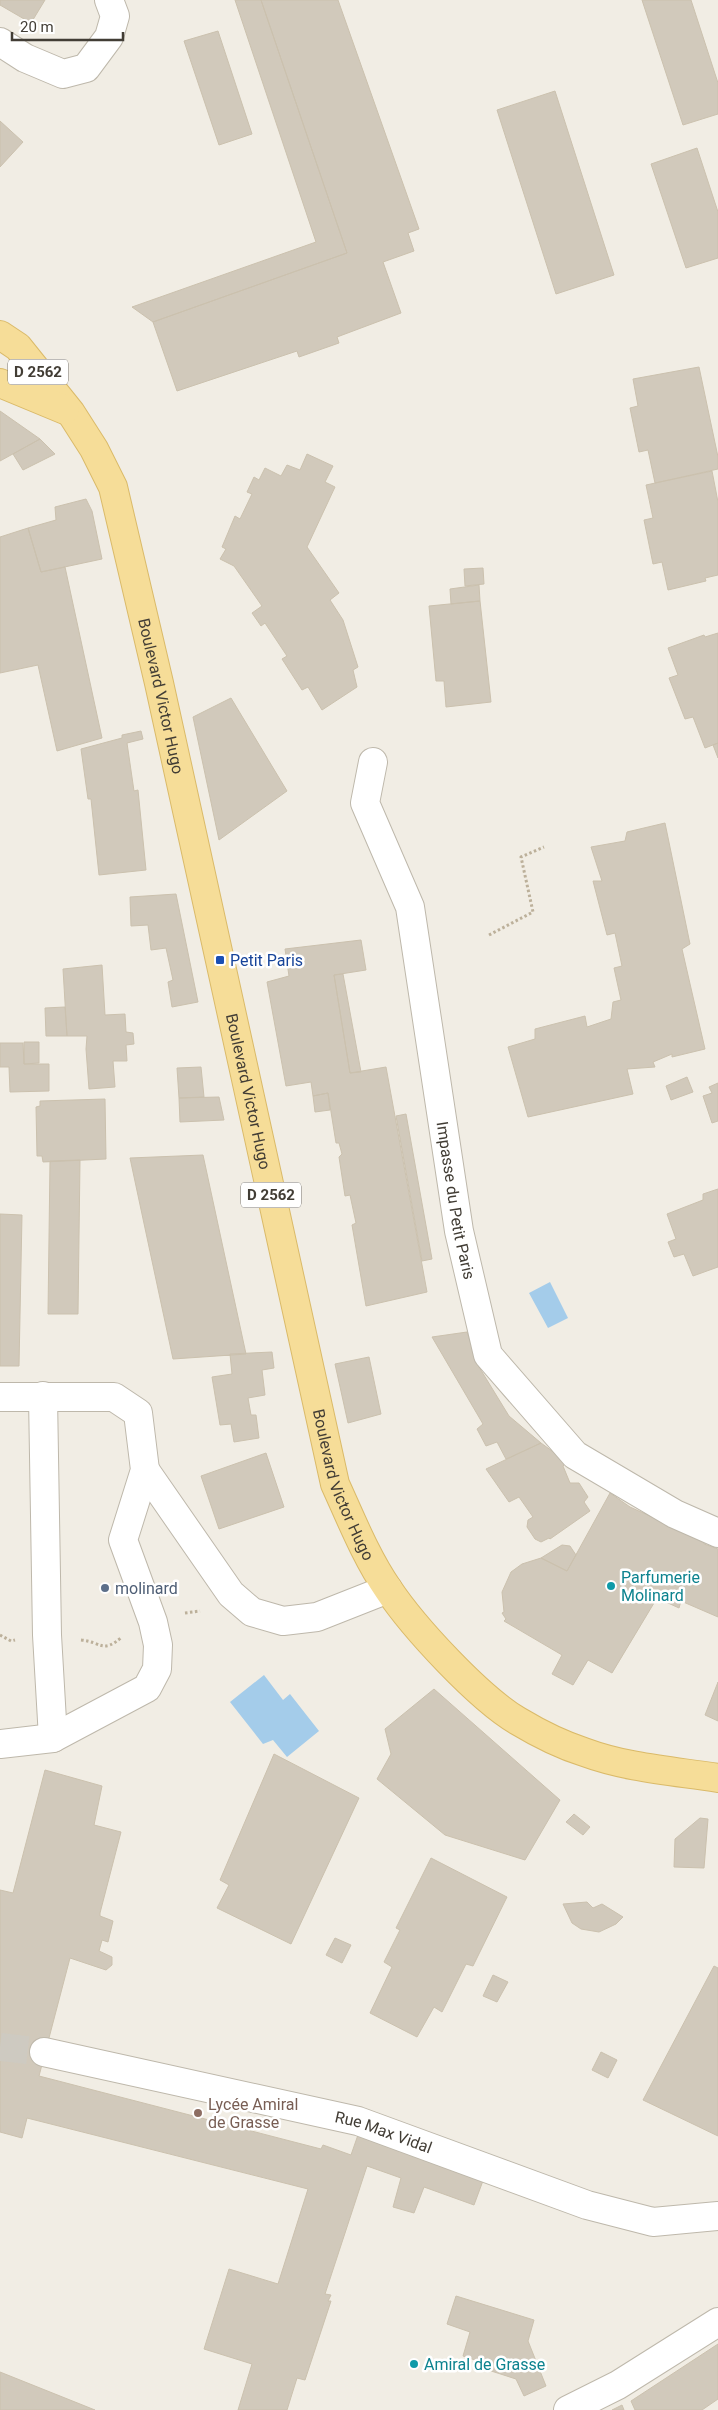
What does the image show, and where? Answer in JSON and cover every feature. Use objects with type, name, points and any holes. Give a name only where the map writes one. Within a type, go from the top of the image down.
[{"type":"main road","name":"Boulevard Victor Hugo","points":[[0,335],[18,347],[71,413],[94,449],[113,487],[127,540],[335,1484],[360,1540],[388,1589],[421,1630],[473,1685],[518,1721],[583,1752],[639,1767],[718,1778]]},
{"type":"main road","name":"D 2562","points":[[0,382],[71,413]]},
{"type":"street","points":[[0,42],[25,58],[63,74],[86,68],[110,37],[115,16],[109,0]]},
{"type":"street","name":"Impasse du Petit Paris","points":[[373,762],[364,803],[410,907],[459,1231],[488,1355],[575,1455],[675,1514],[718,1533]]},
{"type":"street","points":[[43,1396],[47,1635],[53,1738]]},
{"type":"street","points":[[0,1397],[114,1397],[138,1413],[145,1470],[123,1540],[153,1622],[158,1644],[157,1669],[148,1688],[53,1738],[0,1744]]},
{"type":"street","points":[[145,1470],[231,1594],[252,1612],[283,1622],[317,1617],[388,1589]]},
{"type":"street","name":"Rue Max Vidal","points":[[44,2052],[358,2121],[587,2205],[653,2222],[718,2216]]},
{"type":"street","points":[[568,2410],[618,2385],[718,2322]]},
{"type":"path","points":[[489,935],[533,912],[521,857],[544,847]]},
{"type":"path","points":[[86,1640],[100,1647],[111,1646],[127,1631]]},
{"type":"path","points":[[0,1636],[11,1642]]},
{"type":"water","points":[[550,1282],[568,1318],[548,1328],[529,1293]]},
{"type":"water","points":[[264,1675],[283,1700],[290,1694],[319,1731],[287,1757],[273,1740],[263,1744],[230,1702]]},
{"type":"building","points":[[0,0],[45,0],[31,23],[0,5]]},
{"type":"building","points":[[235,0],[261,0],[347,253],[153,322],[132,307],[316,242]]},
{"type":"building","points":[[261,0],[338,0],[419,229],[408,233],[414,251],[383,262],[401,313],[337,337],[339,343],[299,357],[297,351],[177,391],[153,322],[347,253]]},
{"type":"building","points":[[642,0],[691,0],[718,83],[718,114],[683,125]]},
{"type":"building","points":[[218,31],[252,134],[219,145],[184,41]]},
{"type":"building","points":[[555,91],[614,275],[556,294],[497,110]]},
{"type":"building","points":[[0,121],[23,142],[0,167]]},
{"type":"building","points":[[697,148],[718,212],[718,258],[686,268],[651,164]]},
{"type":"building","points":[[699,367],[718,457],[718,469],[655,483],[648,450],[639,452],[630,408],[638,406],[633,379]]},
{"type":"building","points":[[0,411],[40,439],[0,461]]},
{"type":"building","points":[[40,439],[55,454],[23,470],[13,454]]},
{"type":"building","points":[[307,454],[333,466],[325,482],[335,487],[307,547],[339,593],[330,600],[343,620],[358,667],[353,670],[357,687],[322,710],[308,687],[302,690],[282,659],[287,656],[265,623],[261,626],[252,613],[262,606],[234,566],[220,559],[226,549],[222,547],[235,516],[240,519],[252,494],[247,492],[254,477],[259,480],[265,468],[281,476],[287,465],[300,470]]},
{"type":"building","points":[[712,471],[718,502],[718,575],[705,578],[706,581],[668,590],[662,562],[653,564],[644,520],[653,518],[646,485]]},
{"type":"building","points":[[86,499],[92,511],[102,559],[41,572],[28,528],[56,520],[55,507]]},
{"type":"building","points":[[28,528],[41,572],[65,567],[102,738],[57,751],[38,665],[0,673],[0,537]]},
{"type":"building","points":[[483,568],[484,584],[465,586],[464,569]]},
{"type":"building","points":[[479,585],[480,601],[451,604],[450,589]]},
{"type":"building","points":[[480,601],[491,702],[446,707],[444,681],[436,681],[429,606]]},
{"type":"building","points":[[718,633],[718,743],[705,748],[693,717],[685,719],[669,678],[678,675],[668,648],[704,635],[705,637]]},
{"type":"building","points":[[231,698],[287,791],[219,840],[193,717]]},
{"type":"building","points":[[141,731],[143,739],[127,743],[134,791],[138,790],[146,870],[99,875],[91,799],[88,799],[81,749],[122,738],[122,735]]},
{"type":"building","points":[[718,743],[718,758],[713,745]]},
{"type":"building","points":[[665,823],[690,944],[682,949],[705,1049],[672,1057],[672,1054],[653,1062],[655,1067],[627,1069],[633,1094],[528,1117],[508,1047],[535,1039],[535,1029],[585,1016],[587,1027],[611,1019],[613,1002],[621,1000],[614,968],[622,966],[615,933],[607,935],[593,881],[602,881],[591,847],[625,841],[627,832]]},
{"type":"building","points":[[176,894],[198,1002],[172,1007],[168,982],[173,980],[166,948],[151,950],[148,925],[131,926],[130,897]]},
{"type":"building","points":[[361,940],[366,970],[334,975],[350,1073],[386,1067],[427,1292],[366,1306],[352,1225],[356,1223],[350,1195],[345,1196],[339,1157],[342,1154],[339,1143],[336,1143],[328,1093],[313,1096],[311,1082],[286,1086],[267,982],[289,976],[285,949]]},
{"type":"building","points":[[102,965],[105,1015],[125,1014],[126,1032],[133,1033],[134,1044],[126,1045],[127,1061],[113,1061],[115,1087],[89,1089],[87,1036],[67,1036],[63,969]]},
{"type":"building","points":[[343,974],[361,1072],[350,1073],[334,975]]},
{"type":"building","points":[[65,1007],[67,1036],[46,1036],[45,1008]]},
{"type":"building","points":[[24,1042],[39,1042],[39,1063],[24,1064]]},
{"type":"building","points":[[0,1043],[23,1043],[24,1064],[49,1064],[49,1091],[10,1092],[9,1067],[0,1067]]},
{"type":"building","points":[[201,1067],[204,1097],[179,1098],[177,1068]]},
{"type":"building","points":[[687,1077],[693,1092],[671,1100],[666,1086]]},
{"type":"building","points":[[718,1083],[718,1121],[712,1123],[703,1096],[712,1093],[709,1087]]},
{"type":"building","points":[[328,1093],[330,1110],[315,1112],[313,1096]]},
{"type":"building","points":[[219,1097],[224,1120],[180,1122],[179,1098]]},
{"type":"building","points":[[105,1099],[106,1159],[43,1162],[42,1156],[37,1156],[36,1107],[40,1106],[40,1101]]},
{"type":"building","points":[[406,1114],[432,1259],[422,1261],[396,1116]]},
{"type":"building","points":[[203,1155],[246,1354],[173,1359],[130,1158]]},
{"type":"building","points":[[80,1160],[78,1314],[48,1314],[50,1161]]},
{"type":"building","points":[[718,1189],[718,1267],[693,1276],[684,1254],[674,1257],[668,1242],[676,1239],[667,1214],[703,1200],[703,1194]]},
{"type":"building","points":[[0,1214],[22,1215],[19,1366],[0,1366]]},
{"type":"building","points":[[467,1332],[479,1367],[509,1416],[541,1443],[506,1459],[497,1442],[486,1446],[477,1429],[483,1424],[432,1337]]},
{"type":"building","points":[[272,1352],[274,1368],[262,1370],[265,1395],[248,1398],[251,1415],[256,1415],[259,1438],[234,1442],[231,1424],[220,1425],[212,1377],[232,1374],[230,1354]]},
{"type":"building","points":[[369,1357],[381,1414],[348,1423],[335,1364]]},
{"type":"building","points":[[541,1443],[567,1462],[563,1466],[570,1483],[579,1483],[588,1497],[584,1502],[590,1511],[550,1539],[541,1542],[535,1539],[527,1527],[528,1520],[533,1517],[519,1497],[509,1502],[486,1469]]},
{"type":"building","points":[[266,1453],[284,1507],[219,1529],[201,1476]]},
{"type":"building","name":"Parfumerie Molinard","points":[[610,1493],[630,1507],[705,1541],[704,1544],[718,1549],[718,1617],[681,1601],[679,1608],[657,1598],[612,1673],[588,1660],[573,1685],[552,1674],[562,1655],[504,1621],[506,1619],[502,1613],[504,1612],[502,1592],[511,1572],[522,1564],[541,1558],[567,1571]]},
{"type":"building","points":[[562,1545],[570,1546],[576,1555],[567,1571],[541,1558]]},
{"type":"building","points":[[718,1682],[718,1721],[705,1715]]},
{"type":"building","points":[[434,1689],[560,1800],[525,1860],[445,1835],[377,1779],[391,1754],[385,1729]]},
{"type":"building","points":[[274,1754],[359,1798],[291,1944],[217,1908],[229,1885],[220,1880]]},
{"type":"building","name":"Lycée Amiral de Grasse","points":[[45,1770],[102,1786],[94,1825],[121,1832],[100,1913],[100,1916],[113,1921],[108,1942],[102,1940],[99,1951],[112,1957],[112,1965],[106,1970],[70,1958],[39,2076],[321,2149],[323,2145],[351,2155],[359,2132],[484,2178],[474,2205],[424,2187],[414,2213],[393,2207],[401,2178],[367,2166],[325,2294],[331,2295],[328,2301],[331,2301],[305,2380],[297,2378],[287,2410],[238,2410],[252,2364],[204,2349],[229,2269],[278,2284],[308,2189],[27,2118],[22,2138],[0,2132],[0,1890],[13,1893]]},
{"type":"building","points":[[574,1814],[590,1827],[583,1835],[566,1822]]},
{"type":"building","points":[[700,1818],[708,1819],[704,1868],[674,1867],[675,1839]]},
{"type":"building","points":[[431,1858],[507,1897],[473,1966],[466,1964],[442,2012],[434,2007],[417,2037],[370,2013],[392,1967],[384,1962],[400,1930],[396,1928]]},
{"type":"building","points":[[587,1902],[593,1908],[602,1904],[623,1917],[616,1924],[599,1932],[581,1929],[572,1923],[563,1904]]},
{"type":"building","points":[[335,1938],[351,1945],[342,1963],[326,1955]]},
{"type":"building","points":[[714,1966],[718,1968],[718,2136],[643,2100]]},
{"type":"building","points":[[493,1975],[508,1982],[497,2002],[483,1996]]},
{"type":"building","points":[[601,2052],[617,2060],[608,2078],[592,2070]]},
{"type":"building","points":[[456,2296],[534,2320],[528,2341],[546,2386],[524,2396],[516,2379],[485,2369],[487,2364],[463,2356],[470,2332],[447,2324]]},
{"type":"building","points":[[718,2344],[718,2399],[702,2410],[635,2410],[631,2401]]},
{"type":"building","points":[[0,2372],[95,2410],[0,2410]]},
{"type":"building","points":[[622,2405],[624,2410],[612,2410]]},
{"type":"tunnel","points":[[0,2047],[44,2052]]},
{"type":"place","name":"Petit Paris","points":[[220,960]]},
{"type":"place","name":"Parfumerie Molinard","points":[[611,1586]]},
{"type":"place","name":"molinard","points":[[105,1588]]},
{"type":"place","name":"Lycée Amiral de Grasse","points":[[198,2113]]},
{"type":"place","name":"Amiral de Grasse","points":[[414,2364]]}]
